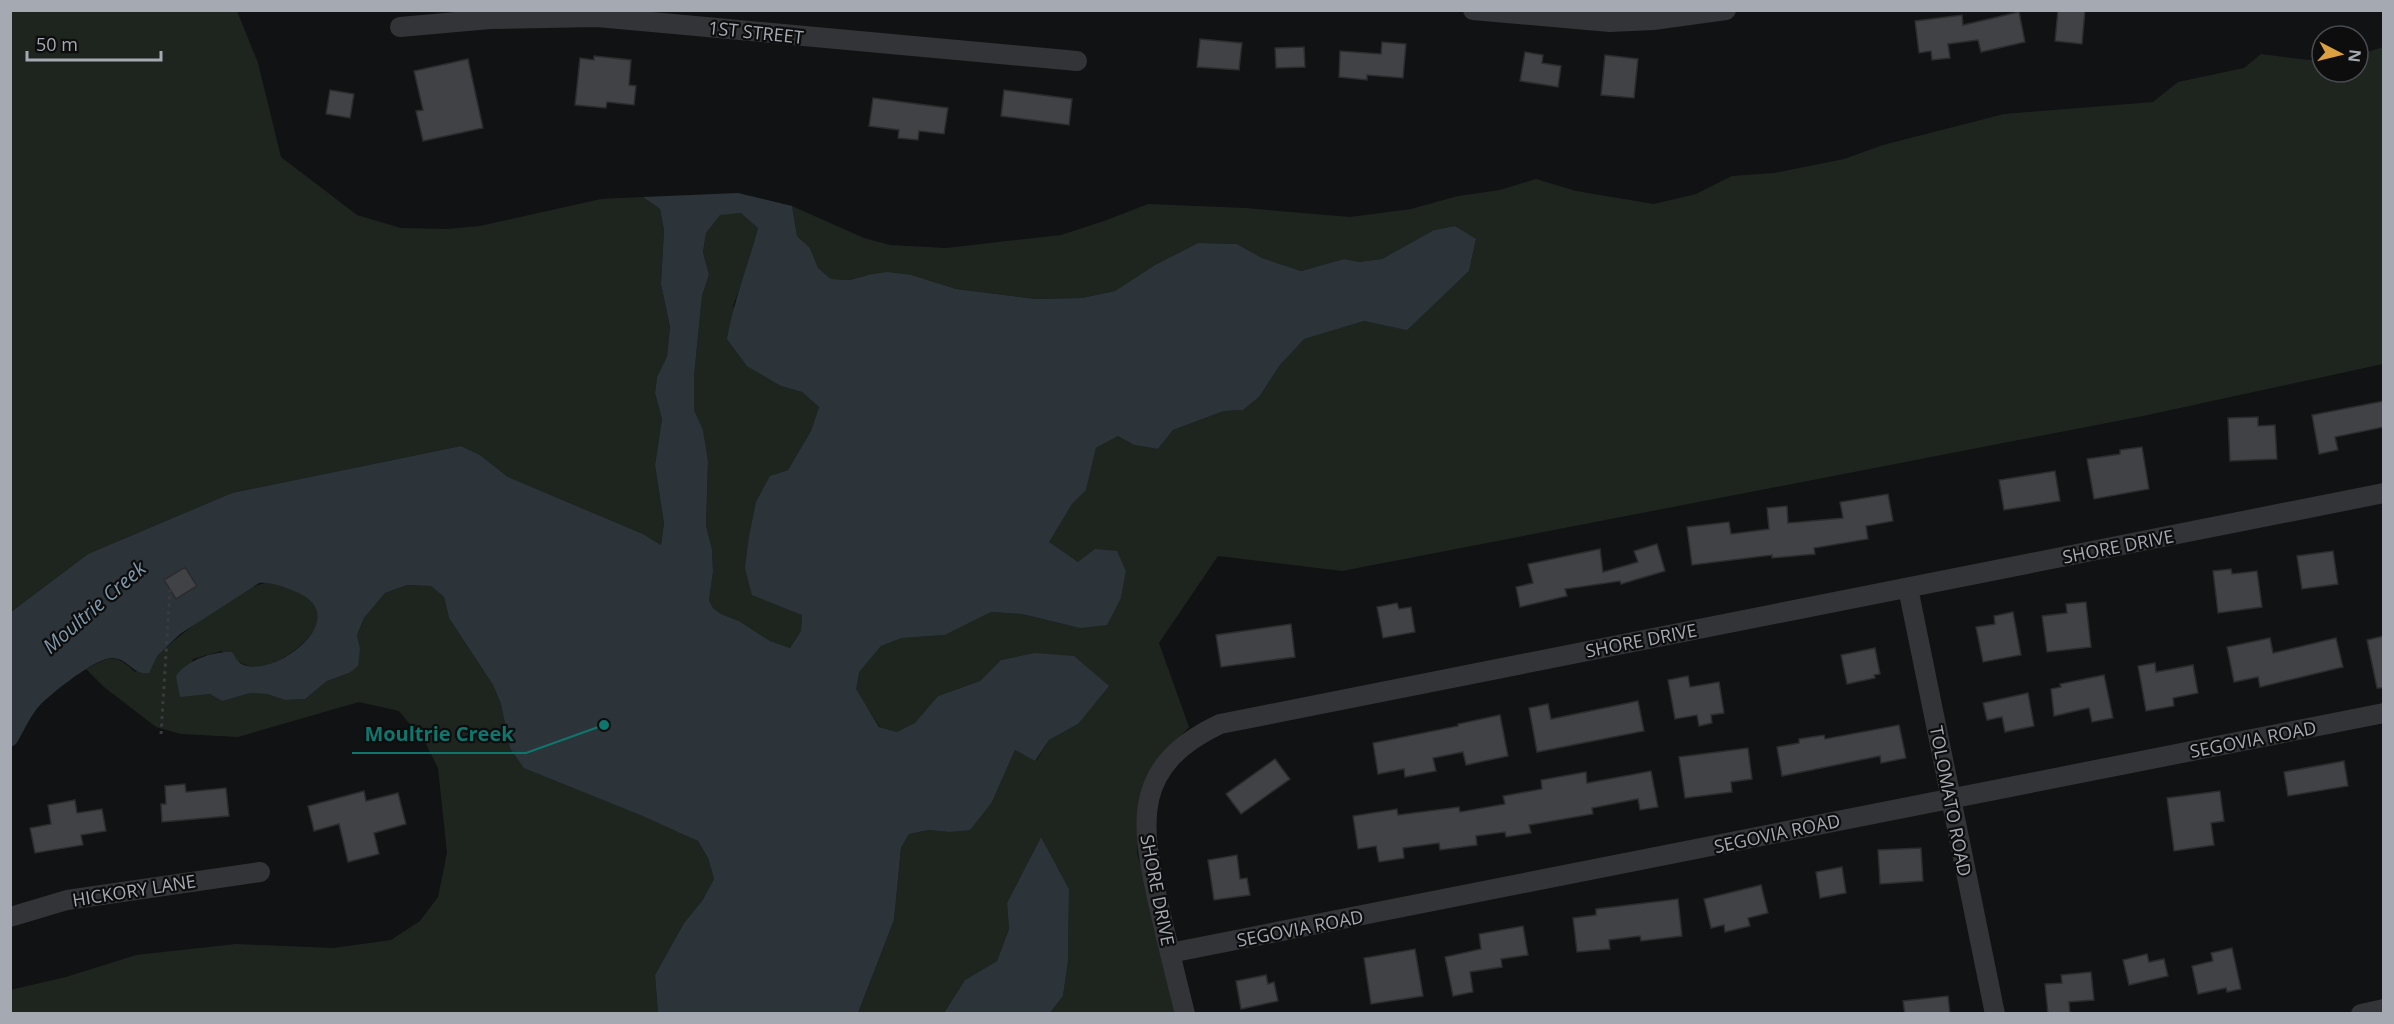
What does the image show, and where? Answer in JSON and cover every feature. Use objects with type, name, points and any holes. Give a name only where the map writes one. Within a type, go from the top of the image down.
[{"type":"street","points":[[1473,10],[1610,22],[1653,20],[1726,10]]},
{"type":"street","name":"1ST STREET","points":[[400,27],[490,19],[597,14],[1077,61]]},
{"type":"street","name":"SHORE DRIVE","points":[[1185,1014],[1147,855],[1147,809],[1150,790],[1162,769],[1181,747],[1198,735],[1232,721],[2384,493]]},
{"type":"street","name":"TOLOMATO ROAD","points":[[1908,588],[1995,1014]]},
{"type":"street","name":"SEGOVIA ROAD","points":[[1170,953],[2384,713]]},
{"type":"street","name":"HICKORY LANE","points":[[10,917],[67,900],[260,872]]},
{"type":"street","points":[[2361,1014],[2384,1009]]},
{"type":"path","points":[[161,734],[170,590]]},
{"type":"shaded area","points":[[11,11],[237,11],[258,63],[281,157],[357,215],[401,228],[446,229],[480,226],[601,199],[643,197],[660,209],[664,230],[661,284],[670,327],[667,358],[657,377],[655,393],[662,419],[655,465],[664,523],[661,545],[643,534],[508,477],[480,455],[461,446],[232,493],[88,554],[11,612]]},
{"type":"shaded area","points":[[2383,47],[2383,364],[2143,416],[1342,571],[1218,556],[1159,643],[1189,727],[1153,766],[1139,807],[1137,853],[1180,1013],[1050,1013],[1063,996],[1068,961],[1069,889],[1041,837],[1007,903],[1009,929],[997,961],[965,980],[944,1013],[858,1013],[894,920],[901,848],[909,834],[929,830],[949,832],[992,802],[1015,750],[1036,761],[1049,740],[1078,724],[1034,653],[1001,660],[980,681],[938,696],[915,724],[897,732],[880,727],[855,689],[858,672],[881,646],[902,638],[945,635],[991,612],[1022,614],[1080,628],[1121,598],[1126,571],[1117,552],[1078,562],[1048,542],[1072,504],[1086,490],[1096,448],[1118,436],[1134,445],[1158,449],[1173,430],[1224,411],[1243,410],[1259,397],[1280,365],[1303,339],[1364,321],[1407,329],[1469,271],[1476,240],[1455,226],[1434,230],[1382,259],[1359,262],[1344,259],[1301,271],[1262,258],[1237,244],[1198,243],[1155,265],[1115,291],[1082,298],[1036,299],[956,289],[927,280],[868,275],[850,280],[831,279],[818,268],[810,248],[797,236],[792,206],[864,238],[890,245],[946,248],[1061,235],[1148,204],[1245,208],[1350,217],[1411,209],[1458,196],[1500,190],[1536,179],[1576,191],[1654,204],[1696,194],[1732,176],[1774,173],[1844,159],[1883,145],[2004,114],[2153,102],[2178,82],[2244,68],[2261,54],[2310,60],[2310,84],[2370,84],[2370,51]]},
{"type":"shaded area","points":[[742,213],[758,228],[746,272],[733,306],[781,386],[802,392],[819,407],[811,431],[788,470],[770,476],[780,604],[802,615],[801,631],[790,648],[770,641],[739,621],[721,614],[713,608],[709,600],[713,572],[712,549],[706,526],[708,461],[703,431],[694,410],[694,377],[702,294],[709,275],[703,252],[706,233],[720,214]]},
{"type":"shaded area","points":[[272,582],[308,597],[317,606],[319,616],[309,637],[288,655],[264,666],[246,665],[221,651],[193,659],[180,696],[210,694],[222,701],[251,693],[267,694],[285,700],[305,699],[327,681],[349,673],[360,648],[357,635],[364,618],[385,593],[407,585],[431,586],[444,597],[449,618],[493,685],[501,704],[510,748],[698,841],[708,858],[714,879],[702,901],[684,923],[655,975],[658,1013],[11,1014],[10,990],[66,977],[136,955],[236,944],[333,948],[391,940],[420,921],[438,897],[447,853],[438,768],[426,744],[399,711],[359,702],[238,737],[181,734],[156,727],[104,687],[86,669],[111,658],[122,661],[135,672],[220,605],[256,586]]},
{"type":"water","points":[[738,193],[792,206],[797,236],[810,248],[818,268],[831,279],[850,280],[887,272],[911,275],[956,289],[1036,299],[1082,298],[1115,291],[1155,265],[1198,243],[1237,244],[1262,258],[1301,271],[1344,259],[1359,262],[1382,259],[1434,230],[1455,226],[1476,239],[1469,271],[1407,330],[1364,321],[1304,339],[1280,365],[1259,397],[1243,410],[1224,411],[1173,430],[1158,449],[1134,445],[1118,436],[1096,448],[1086,490],[1072,504],[1049,542],[1078,562],[1095,549],[1117,551],[1126,571],[1121,598],[1107,625],[1080,628],[1022,614],[991,612],[945,635],[902,638],[881,646],[859,672],[856,689],[879,727],[897,732],[915,723],[938,696],[980,681],[1001,660],[1034,653],[1074,656],[1109,686],[1078,724],[1049,740],[1035,761],[1015,750],[992,802],[970,830],[949,832],[929,830],[909,834],[901,848],[894,920],[858,1013],[658,1013],[655,975],[684,923],[702,901],[714,879],[708,858],[698,841],[524,768],[510,748],[501,704],[493,685],[449,618],[444,597],[431,586],[407,585],[385,593],[364,618],[357,635],[360,648],[358,666],[349,673],[327,681],[305,699],[285,700],[267,694],[251,693],[222,701],[210,694],[180,697],[176,676],[194,661],[209,655],[232,652],[240,663],[254,667],[270,664],[288,656],[303,644],[314,630],[318,616],[312,602],[294,591],[272,584],[259,583],[180,634],[157,656],[149,673],[138,672],[122,661],[112,658],[105,659],[86,669],[37,708],[16,744],[11,747],[11,612],[88,554],[232,493],[461,446],[480,455],[508,477],[643,534],[661,545],[664,523],[655,465],[662,419],[655,393],[657,377],[667,357],[670,327],[661,284],[664,230],[660,209],[643,197]],"holes":[[[741,213],[758,228],[727,339],[747,366],[781,386],[802,392],[819,407],[811,431],[788,470],[770,476],[756,502],[745,568],[752,595],[802,615],[801,631],[790,648],[770,641],[739,621],[721,614],[713,608],[709,600],[713,572],[712,549],[706,526],[708,461],[703,430],[694,410],[694,377],[702,295],[709,275],[703,252],[706,233],[720,215]]]},
{"type":"water","points":[[1041,837],[1069,889],[1068,961],[1063,996],[1050,1013],[944,1013],[965,980],[997,961],[1009,929],[1007,903]]},
{"type":"building","points":[[2058,10],[2085,10],[2082,44],[2055,41]]},
{"type":"building","points":[[2019,12],[2025,42],[1981,52],[1978,40],[1948,44],[1950,58],[1932,60],[1931,51],[1919,53],[1915,21],[1962,15],[1963,25]]},
{"type":"building","points":[[1200,39],[1242,43],[1239,70],[1197,67]]},
{"type":"building","points":[[1382,42],[1406,44],[1403,78],[1367,75],[1367,80],[1339,77],[1340,51],[1381,54]]},
{"type":"building","points":[[1304,47],[1305,67],[1276,68],[1275,48]]},
{"type":"building","points":[[1525,52],[1543,55],[1542,63],[1561,66],[1558,87],[1520,81]]},
{"type":"building","points":[[1605,55],[1638,59],[1634,98],[1601,95]]},
{"type":"building","points":[[594,56],[631,60],[629,85],[636,86],[634,105],[607,102],[606,108],[575,105],[580,58],[594,60]]},
{"type":"building","points":[[468,59],[483,128],[423,141],[416,111],[423,110],[414,71]]},
{"type":"building","points":[[330,90],[354,94],[350,118],[326,114]]},
{"type":"building","points":[[1004,90],[1072,99],[1069,125],[1001,116]]},
{"type":"building","points":[[873,98],[948,108],[944,134],[919,131],[918,140],[898,138],[899,130],[869,126]]},
{"type":"building","points":[[2384,401],[2384,427],[2335,437],[2338,450],[2319,454],[2312,415]]},
{"type":"building","points":[[2258,417],[2258,426],[2275,425],[2277,459],[2230,461],[2228,418]]},
{"type":"building","points":[[2142,447],[2149,489],[2094,499],[2087,459],[2120,454],[2120,450]]},
{"type":"building","points":[[2055,471],[2060,501],[2004,510],[1999,480]]},
{"type":"building","points":[[1888,494],[1893,521],[1866,526],[1868,539],[1814,548],[1815,554],[1772,558],[1772,555],[1692,565],[1687,527],[1729,522],[1731,534],[1769,529],[1767,508],[1787,506],[1788,523],[1843,518],[1840,502]]},
{"type":"building","points":[[1657,544],[1665,571],[1621,584],[1620,581],[1565,589],[1567,596],[1520,607],[1516,587],[1533,583],[1528,564],[1600,549],[1603,572],[1638,562],[1634,551]]},
{"type":"building","points":[[2333,551],[2338,584],[2302,589],[2297,556]]},
{"type":"building","points":[[185,567],[197,586],[176,599],[164,580]]},
{"type":"building","points":[[2231,569],[2232,574],[2257,571],[2262,607],[2218,613],[2213,571]]},
{"type":"building","points":[[2086,602],[2091,647],[2047,652],[2042,616],[2067,613],[2066,604]]},
{"type":"building","points":[[1397,603],[1399,609],[1411,607],[1415,632],[1383,638],[1377,607]]},
{"type":"building","points":[[2013,612],[2021,655],[1983,662],[1976,627],[1995,624],[1994,616]]},
{"type":"building","points":[[1291,624],[1295,657],[1221,667],[1216,635]]},
{"type":"building","points":[[2384,636],[2384,688],[2377,688],[2367,640]]},
{"type":"building","points":[[2270,638],[2273,653],[2336,638],[2343,667],[2260,687],[2258,677],[2234,682],[2227,647]]},
{"type":"building","points":[[1875,648],[1880,674],[1874,675],[1875,678],[1847,684],[1841,655]]},
{"type":"building","points":[[2155,663],[2156,672],[2193,665],[2198,693],[2173,698],[2174,706],[2146,711],[2138,666]]},
{"type":"building","points":[[2104,675],[2113,718],[2092,722],[2089,708],[2054,716],[2051,689],[2061,687],[2060,684]]},
{"type":"building","points":[[1688,676],[1690,687],[1719,682],[1724,713],[1711,715],[1712,723],[1699,726],[1697,715],[1675,719],[1668,680]]},
{"type":"building","points":[[2028,693],[2034,726],[2005,732],[2002,717],[1987,720],[1983,703]]},
{"type":"building","points":[[1638,701],[1644,731],[1537,752],[1529,708],[1548,704],[1551,719]]},
{"type":"building","points":[[1500,715],[1508,756],[1466,765],[1463,752],[1433,758],[1436,771],[1405,777],[1404,769],[1378,774],[1373,743]]},
{"type":"building","points":[[1899,725],[1906,758],[1881,763],[1880,756],[1782,776],[1777,747],[1799,743],[1799,739],[1824,735],[1825,739]]},
{"type":"building","points":[[1748,748],[1752,779],[1731,782],[1732,792],[1685,798],[1679,757]]},
{"type":"building","points":[[1275,759],[1290,779],[1241,814],[1226,794]]},
{"type":"building","points":[[2344,761],[2348,786],[2288,796],[2284,772]]},
{"type":"building","points":[[1651,771],[1658,807],[1640,810],[1638,799],[1592,808],[1593,814],[1529,825],[1531,833],[1506,837],[1505,832],[1476,836],[1477,845],[1440,850],[1439,843],[1403,848],[1404,858],[1379,862],[1376,846],[1358,849],[1353,816],[1397,809],[1398,815],[1459,807],[1460,812],[1505,804],[1503,796],[1542,789],[1541,780],[1586,772],[1587,783]]},
{"type":"building","points":[[185,784],[186,792],[226,788],[229,816],[162,822],[161,804],[166,804],[165,786]]},
{"type":"building","points":[[364,791],[366,801],[398,793],[406,824],[374,833],[379,854],[348,862],[339,824],[314,831],[308,806]]},
{"type":"building","points":[[2220,791],[2224,821],[2211,823],[2214,845],[2174,851],[2167,798]]},
{"type":"building","points":[[75,800],[77,813],[102,809],[106,831],[81,835],[83,845],[35,853],[30,828],[51,824],[48,805]]},
{"type":"building","points":[[1921,848],[1923,881],[1880,884],[1878,850]]},
{"type":"building","points":[[1237,855],[1240,879],[1247,878],[1250,895],[1214,900],[1208,860]]},
{"type":"building","points":[[1842,867],[1846,893],[1820,898],[1816,872]]},
{"type":"building","points":[[1761,885],[1768,913],[1748,918],[1750,926],[1725,932],[1724,925],[1711,928],[1704,899]]},
{"type":"building","points":[[1678,899],[1682,936],[1641,941],[1640,936],[1609,940],[1610,949],[1577,952],[1573,918],[1596,915],[1596,909]]},
{"type":"building","points":[[1523,926],[1528,955],[1501,959],[1502,967],[1470,972],[1473,992],[1453,996],[1445,957],[1481,949],[1479,934]]},
{"type":"building","points":[[2232,948],[2241,989],[2227,992],[2226,988],[2198,994],[2192,966],[2213,961],[2211,953]]},
{"type":"building","points":[[1415,949],[1423,996],[1371,1004],[1364,958]]},
{"type":"building","points":[[2147,954],[2149,962],[2164,959],[2168,976],[2129,985],[2123,960]]},
{"type":"building","points":[[2091,972],[2094,1000],[2069,1002],[2070,1014],[2048,1014],[2045,984],[2062,983],[2061,975]]},
{"type":"building","points":[[1266,975],[1268,984],[1274,982],[1278,1001],[1241,1009],[1236,981]]},
{"type":"building","points":[[1948,996],[1950,1014],[1905,1014],[1903,1001]]},
{"type":"place","name":"Moultrie Creek","points":[[604,725]]}]
